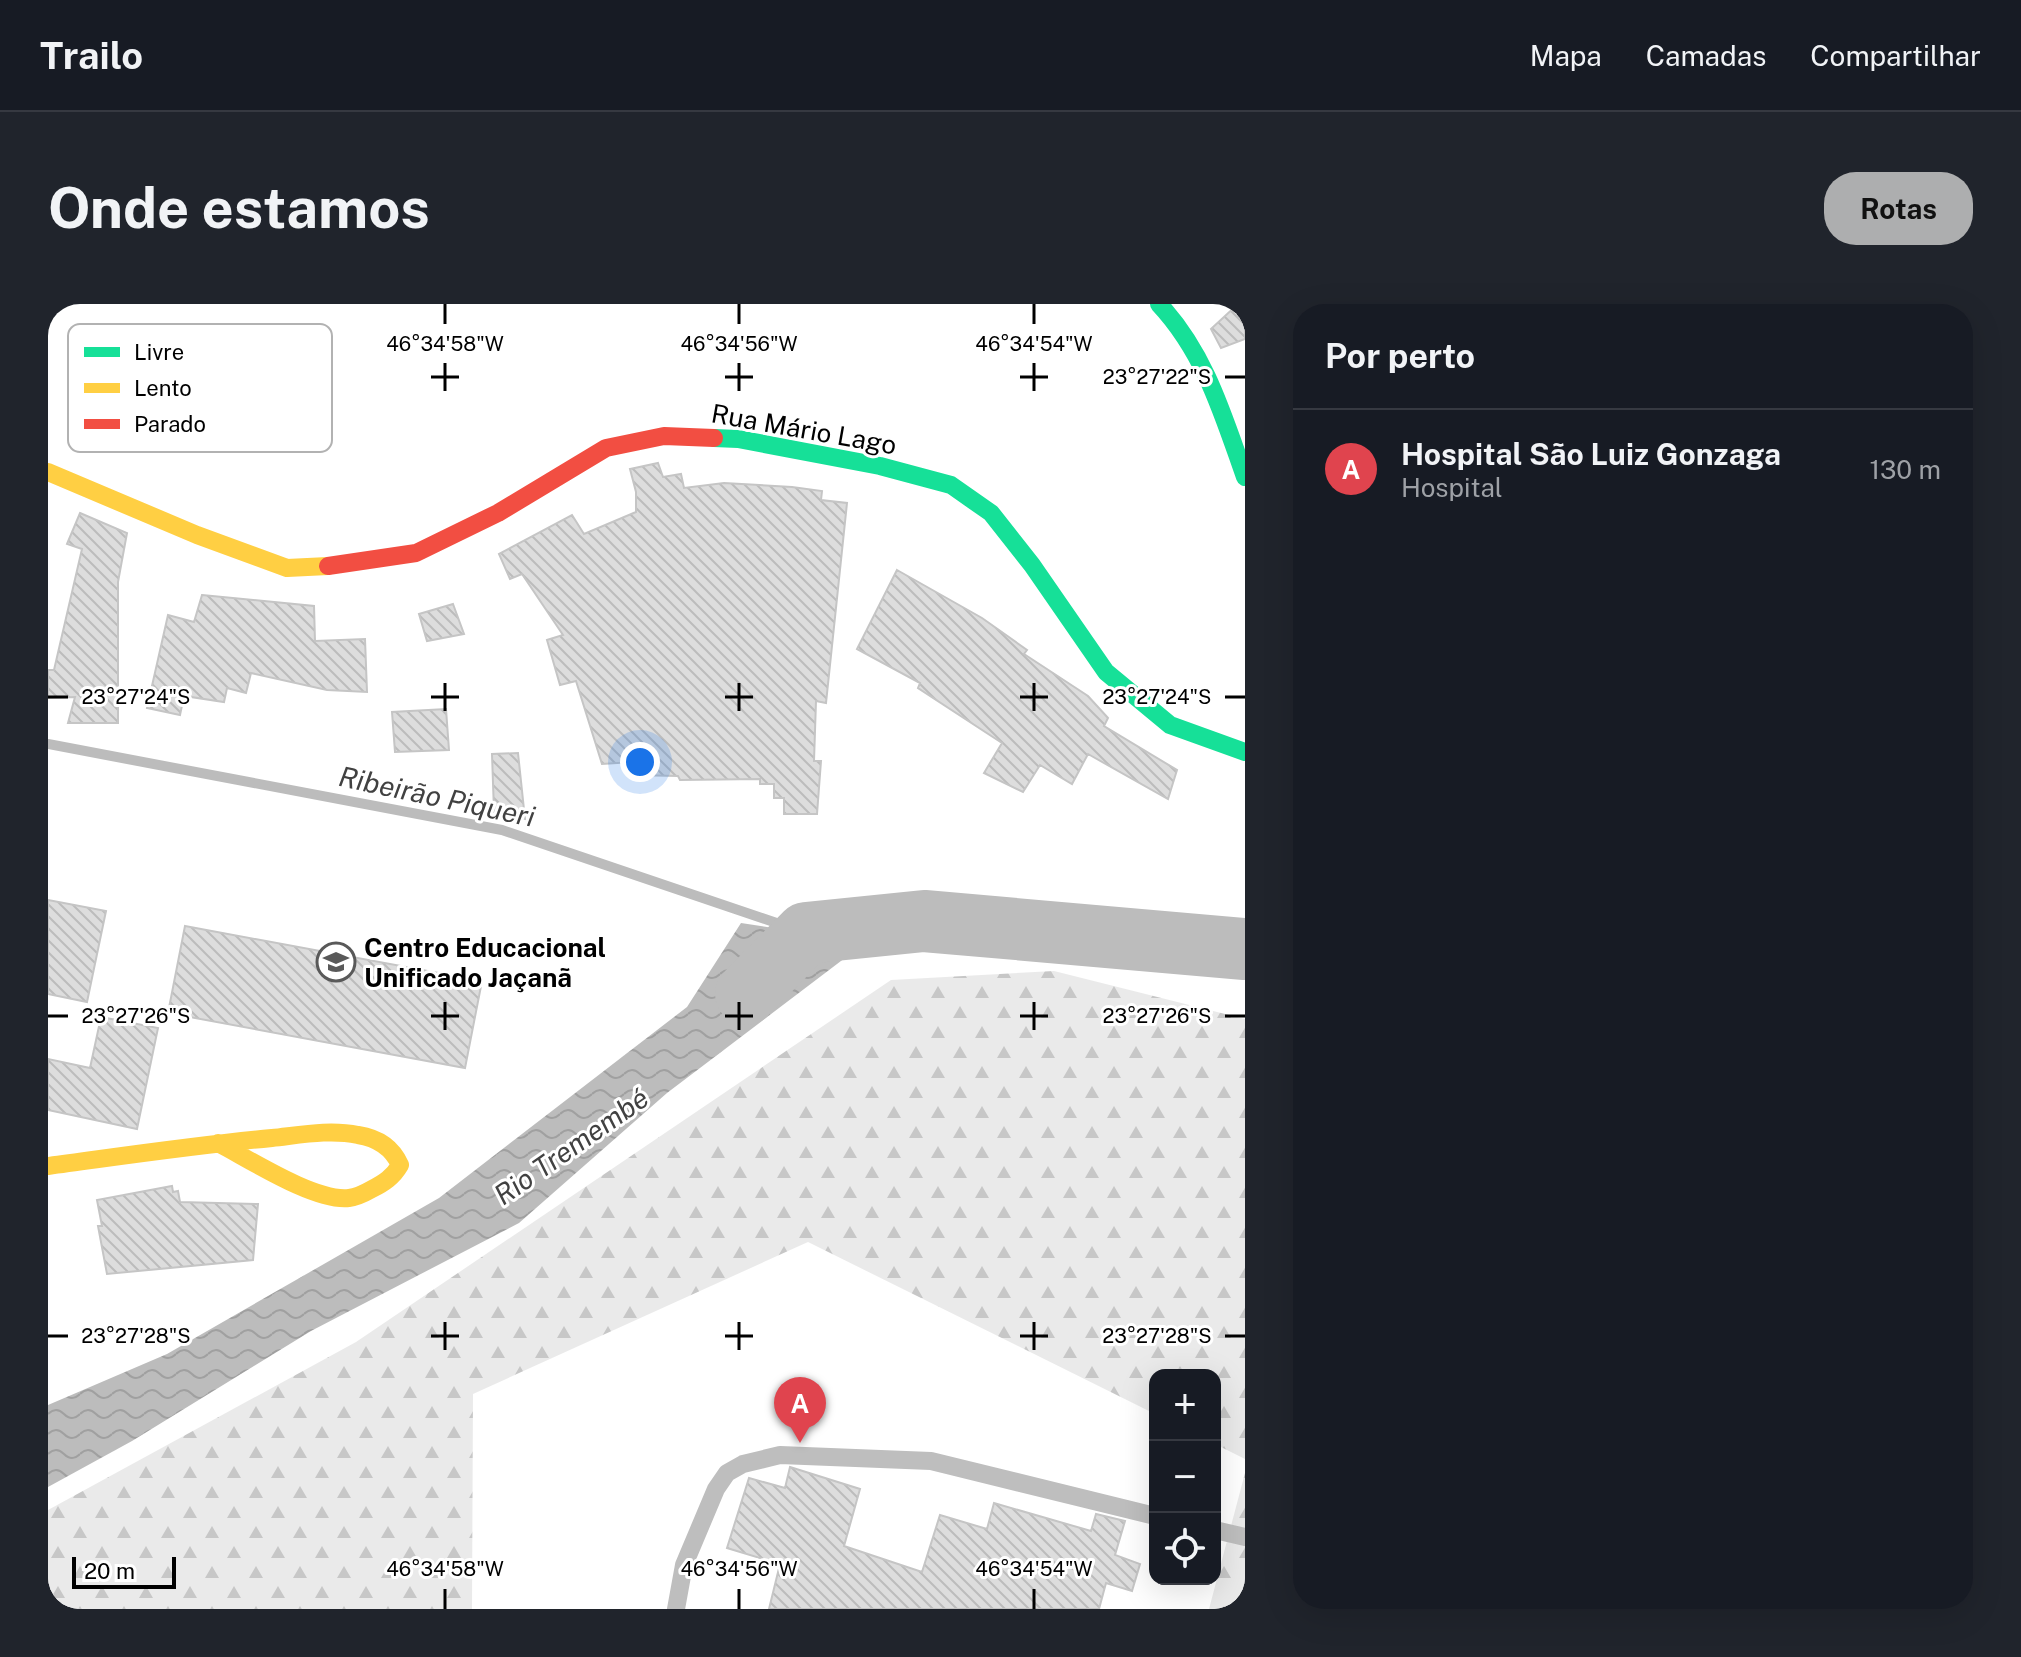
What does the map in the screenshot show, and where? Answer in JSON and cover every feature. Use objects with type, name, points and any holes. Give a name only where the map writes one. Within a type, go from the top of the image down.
[{"type":"street","points":[[1159,304],[1177,320],[1204,369],[1245,477]]},
{"type":"street","name":"Rua Mário Lago","points":[[48,472],[197,535],[287,568],[344,565],[416,553],[498,513],[606,448],[664,436],[738,439],[880,466],[951,485],[991,513],[1032,565],[1106,672],[1170,725],[1245,752]]},
{"type":"street","points":[[48,1166],[218,1143],[311,1133],[357,1134],[384,1143],[396,1153],[400,1165],[395,1175],[384,1183],[346,1198],[321,1194],[218,1143]]},
{"type":"lane","points":[[676,1609],[684,1565],[716,1489],[727,1473],[743,1464],[780,1455],[931,1461],[1149,1515]]},
{"type":"lane","points":[[1221,1531],[1245,1537]]},
{"type":"green space","points":[[1054,971],[1245,1019],[1245,1459],[1221,1447],[1221,1369],[1149,1369],[1149,1411],[808,1242],[473,1394],[472,1609],[48,1609],[48,1510],[356,1342],[891,980]]},
{"type":"green space","points":[[1245,1473],[1245,1609],[1209,1609],[1215,1585],[1221,1585],[1221,1564]]},
{"type":"water","points":[[741,923],[866,942],[667,1093],[519,1223],[311,1331],[132,1441],[48,1487],[48,1405],[167,1354],[439,1198],[687,1007]]},
{"type":"building","points":[[1238,304],[1245,304],[1245,339],[1221,348],[1211,329]]},
{"type":"building","points":[[658,463],[663,477],[681,474],[684,488],[724,483],[792,487],[822,491],[821,500],[847,503],[826,703],[816,701],[814,761],[821,761],[817,814],[784,814],[784,798],[774,798],[774,784],[760,784],[760,779],[680,780],[678,776],[634,775],[633,762],[602,764],[576,681],[560,685],[547,640],[563,635],[522,574],[510,579],[499,554],[572,515],[584,534],[636,512],[636,492],[630,469]]},
{"type":"building","points":[[80,513],[127,533],[118,582],[118,723],[68,723],[75,697],[48,698],[48,670],[54,670],[82,549],[67,544]]},
{"type":"building","points":[[897,570],[982,618],[1027,650],[1024,654],[1088,696],[1108,718],[1104,726],[1177,770],[1168,799],[1088,754],[1072,784],[1040,765],[1023,792],[984,773],[1002,743],[918,688],[920,683],[857,649]]},
{"type":"building","points":[[202,595],[314,606],[315,641],[365,639],[367,692],[327,690],[251,673],[246,693],[227,688],[224,702],[184,696],[180,715],[147,708],[168,615],[194,622]]},
{"type":"building","points":[[453,604],[464,634],[427,641],[419,614]]},
{"type":"building","points":[[446,709],[449,750],[395,752],[392,712]]},
{"type":"building","points":[[518,753],[525,819],[494,812],[492,754]]},
{"type":"building","points":[[48,900],[106,911],[87,1002],[48,994]]},
{"type":"building","points":[[185,926],[482,981],[465,1068],[168,1013]]},
{"type":"building","points":[[101,1017],[158,1028],[137,1129],[48,1110],[48,1059],[90,1068]]},
{"type":"building","points":[[172,1186],[173,1192],[178,1191],[180,1202],[258,1204],[253,1260],[107,1274],[98,1226],[102,1226],[97,1200]]},
{"type":"building","points":[[790,1467],[860,1489],[844,1546],[922,1572],[940,1515],[987,1529],[994,1503],[1091,1531],[1096,1514],[1125,1521],[1115,1555],[1140,1564],[1132,1591],[1106,1583],[1099,1609],[769,1609],[780,1564],[727,1548],[749,1478],[785,1488]]},
{"type":"waterway","name":"Ribeirão Piqueri","points":[[48,744],[502,830],[806,933]]},
{"type":"waterway","name":"Rio Tremembé","points":[[746,994],[806,933],[924,921],[1245,949]]},
{"type":"traffic: fast","points":[[1159,304],[1201,364],[1245,477]]},
{"type":"traffic: fast","points":[[714,438],[738,439],[880,466],[951,485],[991,513],[1032,565],[1106,672],[1170,725],[1245,752]]},
{"type":"traffic: slow","points":[[48,472],[197,535],[287,568],[328,566]]},
{"type":"traffic: slow","points":[[48,1166],[216,1144],[244,1141],[272,1138],[304,1134],[326,1133],[347,1133],[378,1141],[393,1153],[400,1165],[388,1179],[364,1193],[349,1198],[335,1197],[301,1187],[282,1178],[264,1168],[231,1150],[218,1143]]},
{"type":"traffic: jam","points":[[328,566],[416,553],[498,513],[606,448],[664,436],[714,438]]},
{"type":"place","name":"Centro Educacional Unificado Jaçanã","points":[[336,962]]},
{"type":"place","name":"Hospital São Luiz Gonzaga","points":[[800,1443]]}]
